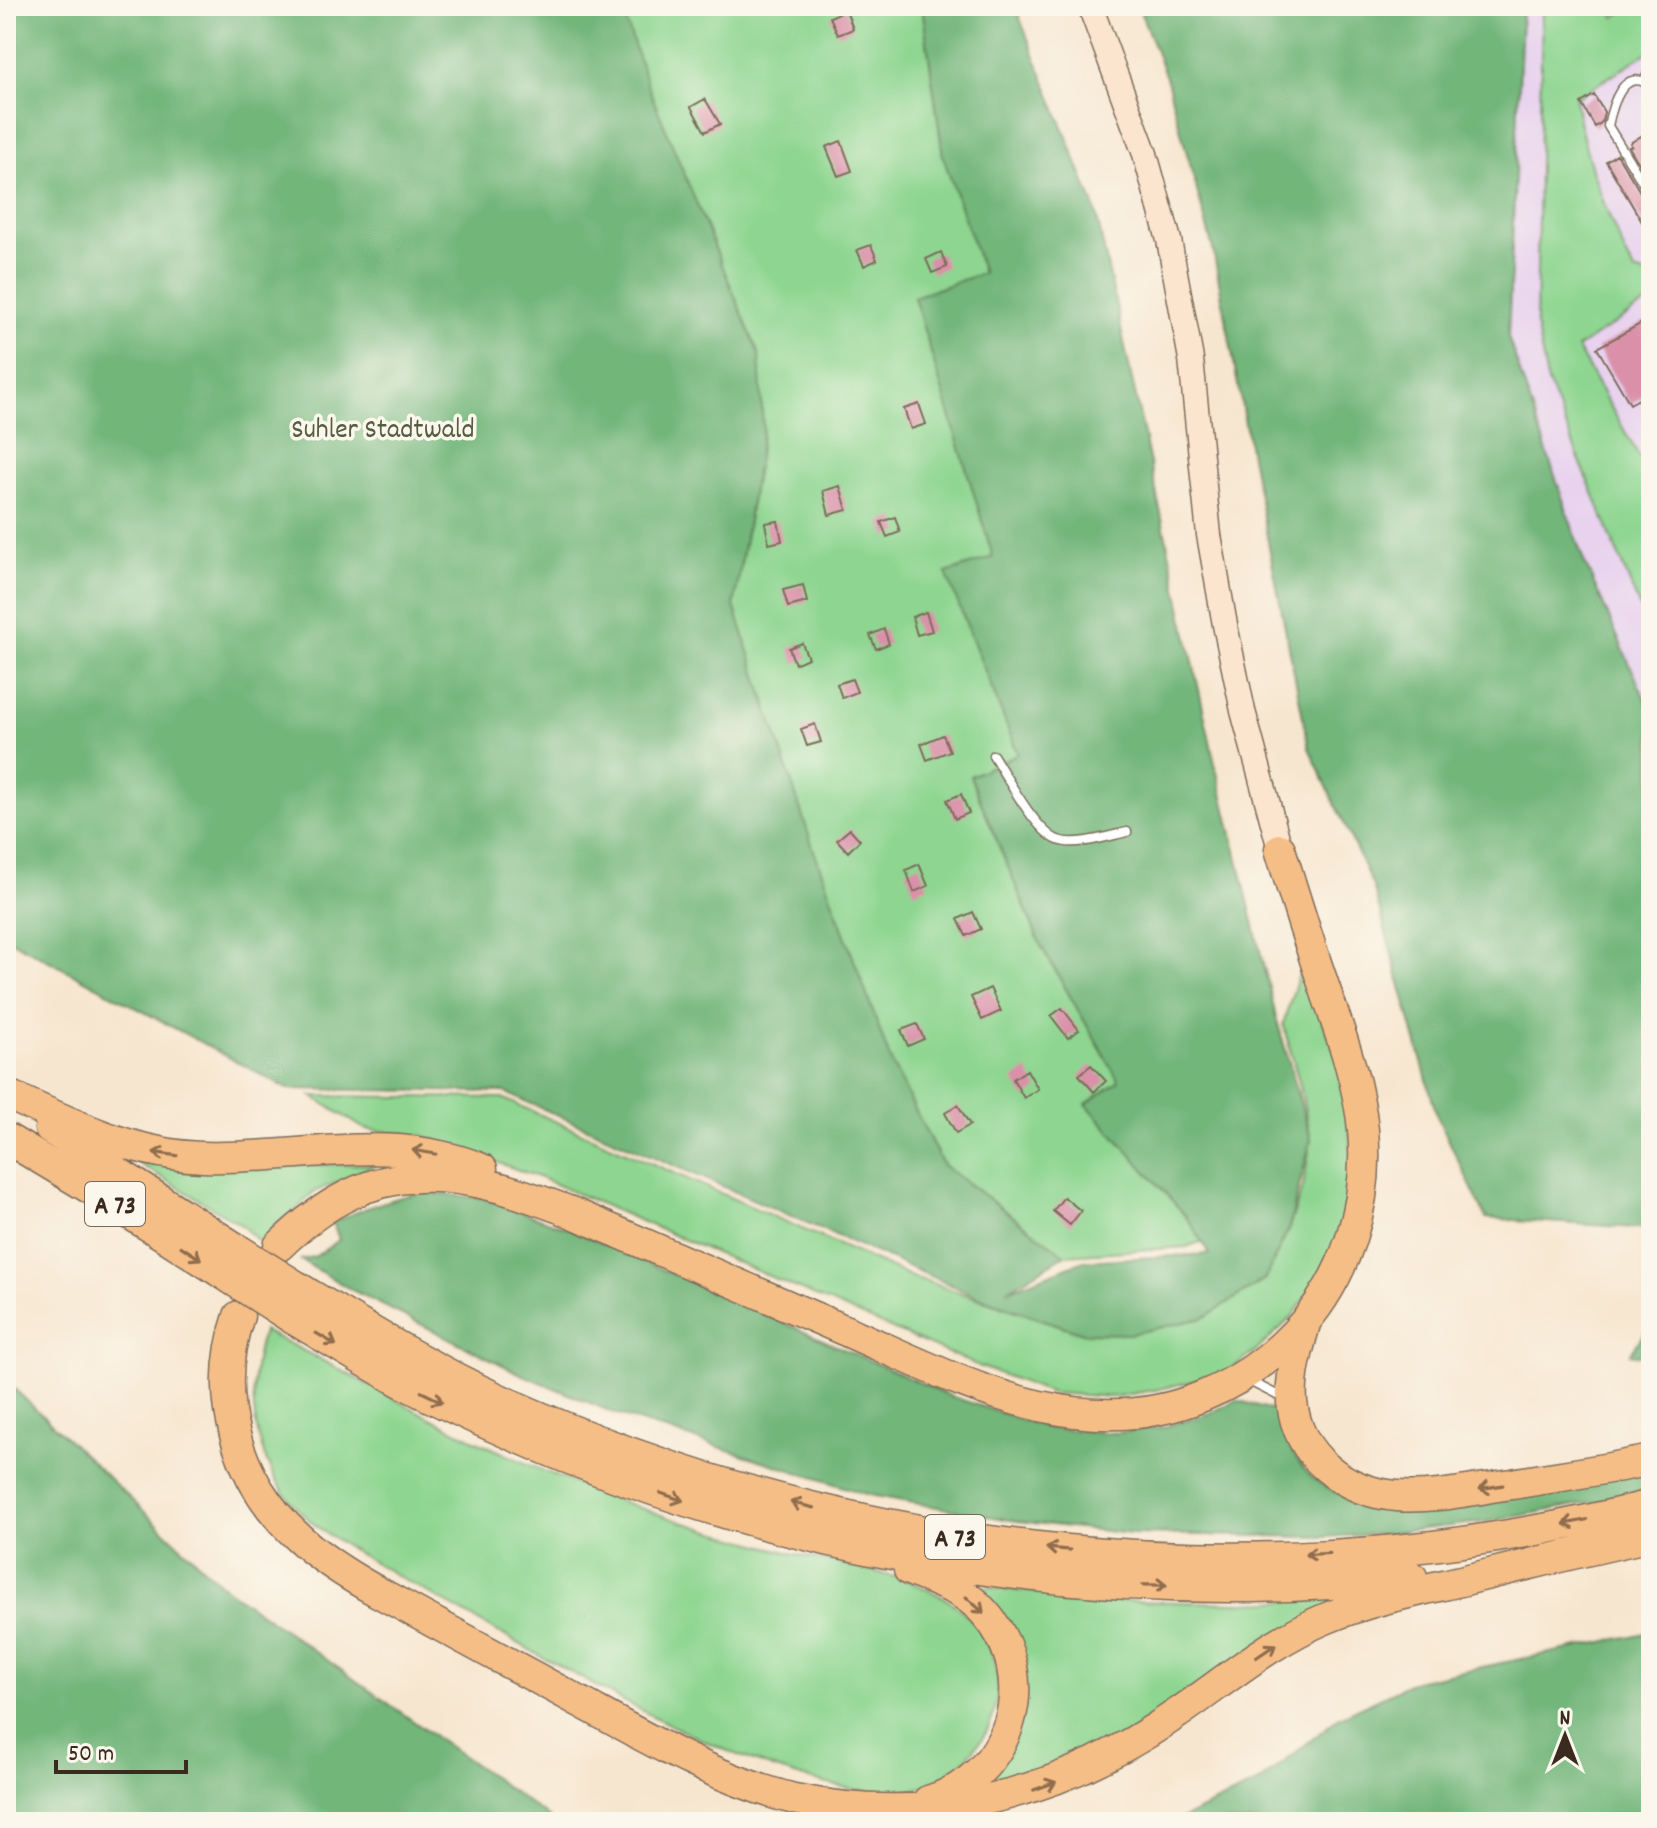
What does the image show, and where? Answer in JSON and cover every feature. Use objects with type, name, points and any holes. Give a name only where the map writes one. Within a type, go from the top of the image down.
[{"type":"highway","points":[[279,1246],[336,1200],[372,1186],[407,1178],[474,1180],[527,1195],[573,1213],[945,1374],[1039,1407],[1092,1416],[1129,1415],[1179,1405],[1241,1378],[1273,1354],[1305,1321],[1336,1274],[1351,1240],[1362,1186],[1364,1142],[1359,1100],[1349,1059],[1280,849]]},
{"type":"highway","points":[[6,1094],[112,1139],[148,1151],[175,1155],[228,1157],[371,1148],[434,1154],[501,1177],[573,1213]]},
{"type":"highway","name":"A 73","points":[[6,1103],[423,1393],[574,1461],[676,1498],[774,1528],[855,1548],[1021,1576],[1127,1584],[1253,1588],[1425,1576],[1500,1566],[1651,1536]]},
{"type":"highway","name":"A 73","points":[[6,1138],[96,1192],[229,1261]]},
{"type":"highway","name":"A 73","points":[[297,1304],[501,1400],[597,1440],[788,1501],[922,1532],[1002,1544],[1123,1555],[1249,1558],[1430,1545],[1549,1528],[1651,1505]]},
{"type":"highway","points":[[239,1316],[228,1373],[236,1443],[249,1473],[274,1511],[318,1555],[378,1592],[710,1770],[758,1789],[811,1803],[886,1811],[958,1809],[1046,1786],[1100,1760],[1172,1717],[1267,1650],[1311,1625],[1374,1602],[1583,1551]]},
{"type":"highway","points":[[1305,1321],[1294,1367],[1292,1403],[1297,1426],[1304,1441],[1328,1469],[1352,1486],[1384,1495],[1415,1496],[1651,1460]]},
{"type":"highway","points":[[855,1548],[934,1580],[968,1598],[994,1625],[1013,1669],[1011,1716],[999,1747],[980,1774],[957,1791],[940,1798],[886,1811]]},
{"type":"main road","points":[[1090,6],[1145,154],[1169,240],[1191,359],[1209,535],[1225,625],[1243,711],[1280,849]]},
{"type":"lane","points":[[1651,68],[1648,83],[1632,81],[1622,86],[1612,105],[1608,126],[1651,196]]},
{"type":"lane","points":[[993,755],[1038,826],[1059,841],[1087,841],[1127,832]]},
{"type":"lane","points":[[1241,1378],[1292,1403]]},
{"type":"shaded area","points":[[1518,6],[1651,6],[1651,712],[1583,559],[1508,337],[1522,17]]},
{"type":"green space","name":"Suhler Stadtwald","points":[[6,6],[621,6],[649,89],[759,354],[763,429],[734,606],[813,848],[892,1064],[943,1165],[1065,1255],[1006,1291],[1083,1261],[1210,1254],[1185,1215],[1086,1104],[1119,1081],[1041,946],[970,776],[1018,754],[946,573],[993,557],[914,297],[983,273],[943,156],[922,6],[1015,6],[1095,208],[1215,764],[1276,1017],[1311,1139],[1289,1228],[1265,1279],[1203,1318],[1131,1334],[1083,1333],[988,1301],[504,1092],[288,1089],[6,938]]},
{"type":"green space","points":[[621,6],[922,6],[943,156],[983,273],[914,297],[994,557],[947,573],[1018,754],[970,776],[1041,946],[1120,1081],[1087,1104],[1185,1215],[1203,1241],[1186,1247],[1065,1255],[943,1165],[892,1064],[813,848],[734,606],[763,429]]},
{"type":"green space","points":[[1138,6],[1518,6],[1522,17],[1508,337],[1583,559],[1651,712],[1651,1229],[1486,1218],[1437,1116],[1373,886],[1309,748],[1213,249],[1166,77]]},
{"type":"green space","points":[[1542,6],[1609,6],[1614,17],[1631,6],[1651,6],[1651,50],[1575,99],[1591,165],[1614,229],[1634,271],[1651,276],[1651,300],[1577,348],[1651,477],[1651,635],[1547,380],[1536,324]]},
{"type":"green space","points":[[1301,968],[1346,1079],[1352,1184],[1335,1243],[1320,1276],[1292,1317],[1255,1352],[1223,1374],[1112,1397],[1052,1393],[976,1365],[541,1178],[423,1136],[365,1129],[312,1096],[502,1098],[910,1276],[1083,1333],[1203,1318],[1265,1280],[1289,1228],[1303,1187],[1311,1139],[1283,1024]]},
{"type":"green space","points":[[133,1160],[289,1165],[377,1164],[312,1193],[287,1219],[266,1248],[240,1224]]},
{"type":"green space","points":[[422,1192],[482,1198],[570,1229],[953,1397],[1047,1428],[1116,1433],[1163,1427],[1208,1414],[1237,1400],[1279,1412],[1292,1451],[1313,1477],[1343,1495],[1381,1508],[1651,1467],[1651,1489],[1485,1522],[1322,1537],[1132,1534],[1016,1521],[869,1495],[619,1415],[521,1374],[352,1290],[301,1260],[316,1256],[339,1240],[333,1222],[377,1204]]},
{"type":"green space","points":[[1651,1323],[1651,1358],[1630,1354]]},
{"type":"green space","points":[[263,1331],[477,1441],[594,1491],[714,1532],[886,1574],[930,1590],[967,1615],[987,1642],[993,1658],[997,1692],[990,1725],[969,1755],[938,1780],[908,1791],[872,1792],[824,1783],[747,1759],[674,1727],[603,1690],[357,1553],[304,1516],[270,1469],[256,1424],[254,1378]]},
{"type":"green space","points":[[6,1381],[224,1587],[550,1818],[551,1822],[6,1822]]},
{"type":"green space","points":[[964,1585],[1120,1601],[1242,1603],[1348,1599],[1096,1755],[960,1796],[1018,1700]]},
{"type":"green space","points":[[1651,1632],[1651,1822],[1175,1822],[1260,1782],[1338,1718],[1415,1681]]},
{"type":"building","points":[[846,10],[853,29],[838,35],[830,17]]},
{"type":"building","points":[[1594,95],[1604,112],[1602,122],[1595,127],[1581,103]]},
{"type":"building","points":[[705,99],[720,124],[705,132],[691,107]]},
{"type":"building","points":[[1651,130],[1651,183],[1629,147],[1632,146],[1630,143]]},
{"type":"building","points":[[841,141],[852,171],[838,176],[826,147]]},
{"type":"building","points":[[1617,154],[1645,200],[1651,203],[1651,237],[1606,161]]},
{"type":"building","points":[[871,245],[877,260],[864,266],[857,250]]},
{"type":"building","points":[[941,252],[947,267],[932,273],[926,259]]},
{"type":"building","points":[[1651,318],[1651,392],[1630,404],[1597,348]]},
{"type":"building","points":[[919,404],[926,424],[911,429],[904,409]]},
{"type":"building","points":[[840,486],[847,510],[829,515],[823,491]]},
{"type":"building","points":[[895,517],[900,532],[887,537],[881,522]]},
{"type":"building","points":[[778,521],[782,541],[769,544],[765,523]]},
{"type":"building","points":[[803,585],[807,602],[788,607],[783,590]]},
{"type":"building","points":[[926,612],[932,631],[917,635],[912,617]]},
{"type":"building","points":[[884,629],[889,644],[876,649],[870,635]]},
{"type":"building","points":[[802,643],[808,658],[795,664],[789,648]]},
{"type":"building","points":[[852,679],[857,692],[842,698],[837,684]]},
{"type":"building","points":[[815,724],[821,742],[807,746],[801,729]]},
{"type":"building","points":[[943,735],[950,751],[927,760],[921,744]]},
{"type":"building","points":[[961,794],[969,813],[955,819],[947,800]]},
{"type":"building","points":[[850,829],[860,840],[848,852],[837,840]]},
{"type":"building","points":[[919,864],[928,886],[914,892],[906,870]]},
{"type":"building","points":[[973,912],[981,929],[966,936],[958,919]]},
{"type":"building","points":[[990,988],[1001,1011],[982,1020],[971,997]]},
{"type":"building","points":[[1062,1008],[1079,1030],[1068,1038],[1051,1016]]},
{"type":"building","points":[[917,1024],[924,1039],[908,1046],[901,1030]]},
{"type":"building","points":[[1091,1065],[1106,1081],[1094,1092],[1079,1075]]},
{"type":"building","points":[[1027,1070],[1038,1089],[1024,1098],[1013,1079]]},
{"type":"building","points":[[958,1105],[970,1125],[956,1133],[945,1113]]},
{"type":"building","points":[[1064,1197],[1081,1211],[1070,1225],[1053,1211]]}]
